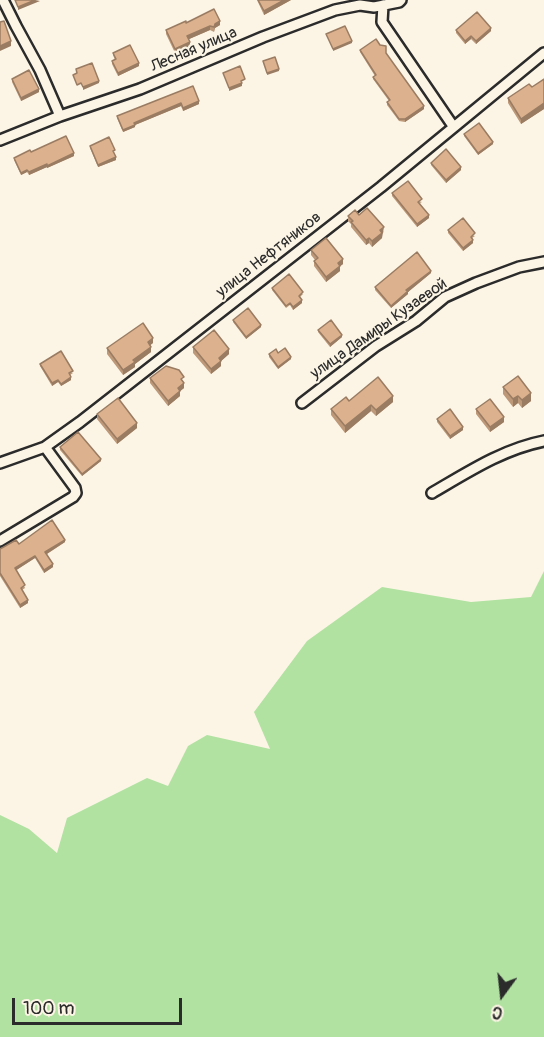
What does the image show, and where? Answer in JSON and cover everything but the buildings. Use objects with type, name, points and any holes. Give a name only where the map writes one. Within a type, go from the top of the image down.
[{"type":"street","points":[[3,0],[40,69],[60,116]]},
{"type":"street","name":"Лесная улица","points":[[0,140],[60,116],[140,89],[263,37],[335,10],[360,5],[374,7],[401,0]]},
{"type":"street","points":[[384,5],[382,22],[453,126]]},
{"type":"street","name":"улица Нефтяников","points":[[0,463],[45,447],[80,422],[381,187],[544,53]]},
{"type":"street","name":"улица Дамиры Кузаевой","points":[[302,403],[376,346],[416,321],[445,297],[519,267],[544,262]]},
{"type":"street","points":[[432,493],[483,464],[517,449],[544,441]]},
{"type":"street","points":[[0,541],[74,497],[76,493],[75,488],[45,447]]},
{"type":"green space","points":[[544,571],[544,1037],[0,1037],[0,815],[29,829],[57,853],[67,818],[147,778],[168,786],[188,746],[207,735],[270,749],[254,712],[307,641],[382,587],[471,602],[531,597]]}]
